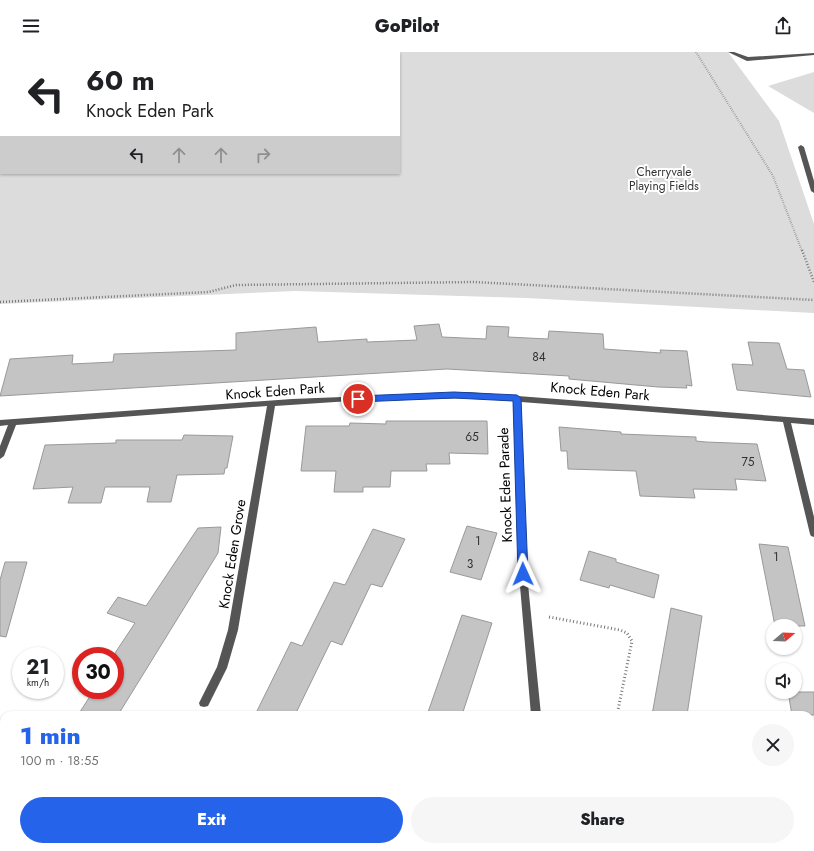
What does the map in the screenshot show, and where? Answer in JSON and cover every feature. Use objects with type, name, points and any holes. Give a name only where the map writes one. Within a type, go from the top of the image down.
[{"type":"street","points":[[730,52],[747,59],[814,54]]},
{"type":"street","points":[[801,147],[814,191]]},
{"type":"street","name":"Knock Eden Park","points":[[0,423],[270,404],[416,396],[467,395],[814,422]]},
{"type":"street","name":"Knock Eden Parade","points":[[517,398],[523,574],[536,711]]},
{"type":"street","name":"Knock Eden Grove","points":[[204,703],[222,668],[233,630],[270,404]]},
{"type":"street","points":[[786,420],[814,534]]},
{"type":"street","points":[[0,456],[13,422]]},
{"type":"path","points":[[696,52],[773,176],[814,282]]},
{"type":"path","points":[[0,302],[210,292],[236,285],[342,282],[474,282],[814,300]]},
{"type":"path","points":[[549,617],[620,630],[631,638],[632,641],[617,711]]},
{"type":"green space","name":"Cherryvale Playing Fields","points":[[400,52],[728,52],[779,121],[814,224],[814,313],[526,298],[296,291],[0,304],[0,174],[400,174]]},
{"type":"green space","points":[[814,72],[814,113],[768,86]]},
{"type":"building","points":[[439,324],[442,337],[486,339],[487,326],[509,327],[508,337],[548,339],[549,331],[603,334],[604,349],[661,353],[660,350],[687,351],[692,386],[686,385],[687,388],[658,387],[569,379],[569,376],[447,369],[0,396],[10,359],[73,355],[72,364],[113,362],[114,354],[236,350],[236,333],[316,327],[318,342],[367,339],[367,342],[417,340],[414,326]]},
{"type":"building","points":[[748,342],[779,343],[787,369],[804,370],[811,397],[737,390],[732,364],[753,365]]},
{"type":"building","points":[[386,421],[487,421],[488,454],[449,453],[450,464],[426,464],[427,471],[391,471],[390,487],[363,487],[363,492],[334,492],[336,471],[301,471],[306,426],[349,426],[350,423],[386,424]]},
{"type":"building","points":[[559,427],[621,432],[621,434],[696,437],[696,441],[706,442],[757,444],[766,481],[735,479],[737,490],[693,489],[695,498],[640,496],[636,471],[568,469],[567,451],[561,451]]},
{"type":"building","points":[[184,435],[233,436],[227,468],[225,468],[224,474],[177,475],[171,502],[147,502],[150,487],[105,487],[101,503],[68,503],[73,487],[33,489],[45,445],[116,443],[116,440],[182,440]]},
{"type":"building","points":[[467,526],[497,533],[481,580],[450,572]]},
{"type":"building","points":[[221,527],[218,553],[120,711],[81,711],[88,699],[124,699],[124,647],[119,647],[135,623],[107,613],[118,597],[146,606],[198,528]]},
{"type":"building","points":[[373,529],[405,539],[382,587],[371,584],[342,645],[331,641],[297,711],[257,711],[291,642],[302,646],[334,582],[345,585]]},
{"type":"building","points":[[759,544],[788,547],[805,626],[802,626],[802,619],[774,619]]},
{"type":"building","points":[[589,551],[616,559],[616,562],[659,575],[654,598],[610,585],[609,588],[580,580]]},
{"type":"building","points":[[5,562],[27,562],[6,637],[0,636],[0,580]]},
{"type":"building","points":[[671,608],[702,616],[688,711],[653,711]]},
{"type":"building","points":[[462,615],[492,623],[463,711],[428,711]]},
{"type":"building","points":[[802,692],[814,692],[814,711],[791,711],[789,699],[802,699]]},
{"type":"route","points":[[358,399],[454,395],[517,398],[522,508],[523,574]]}]
